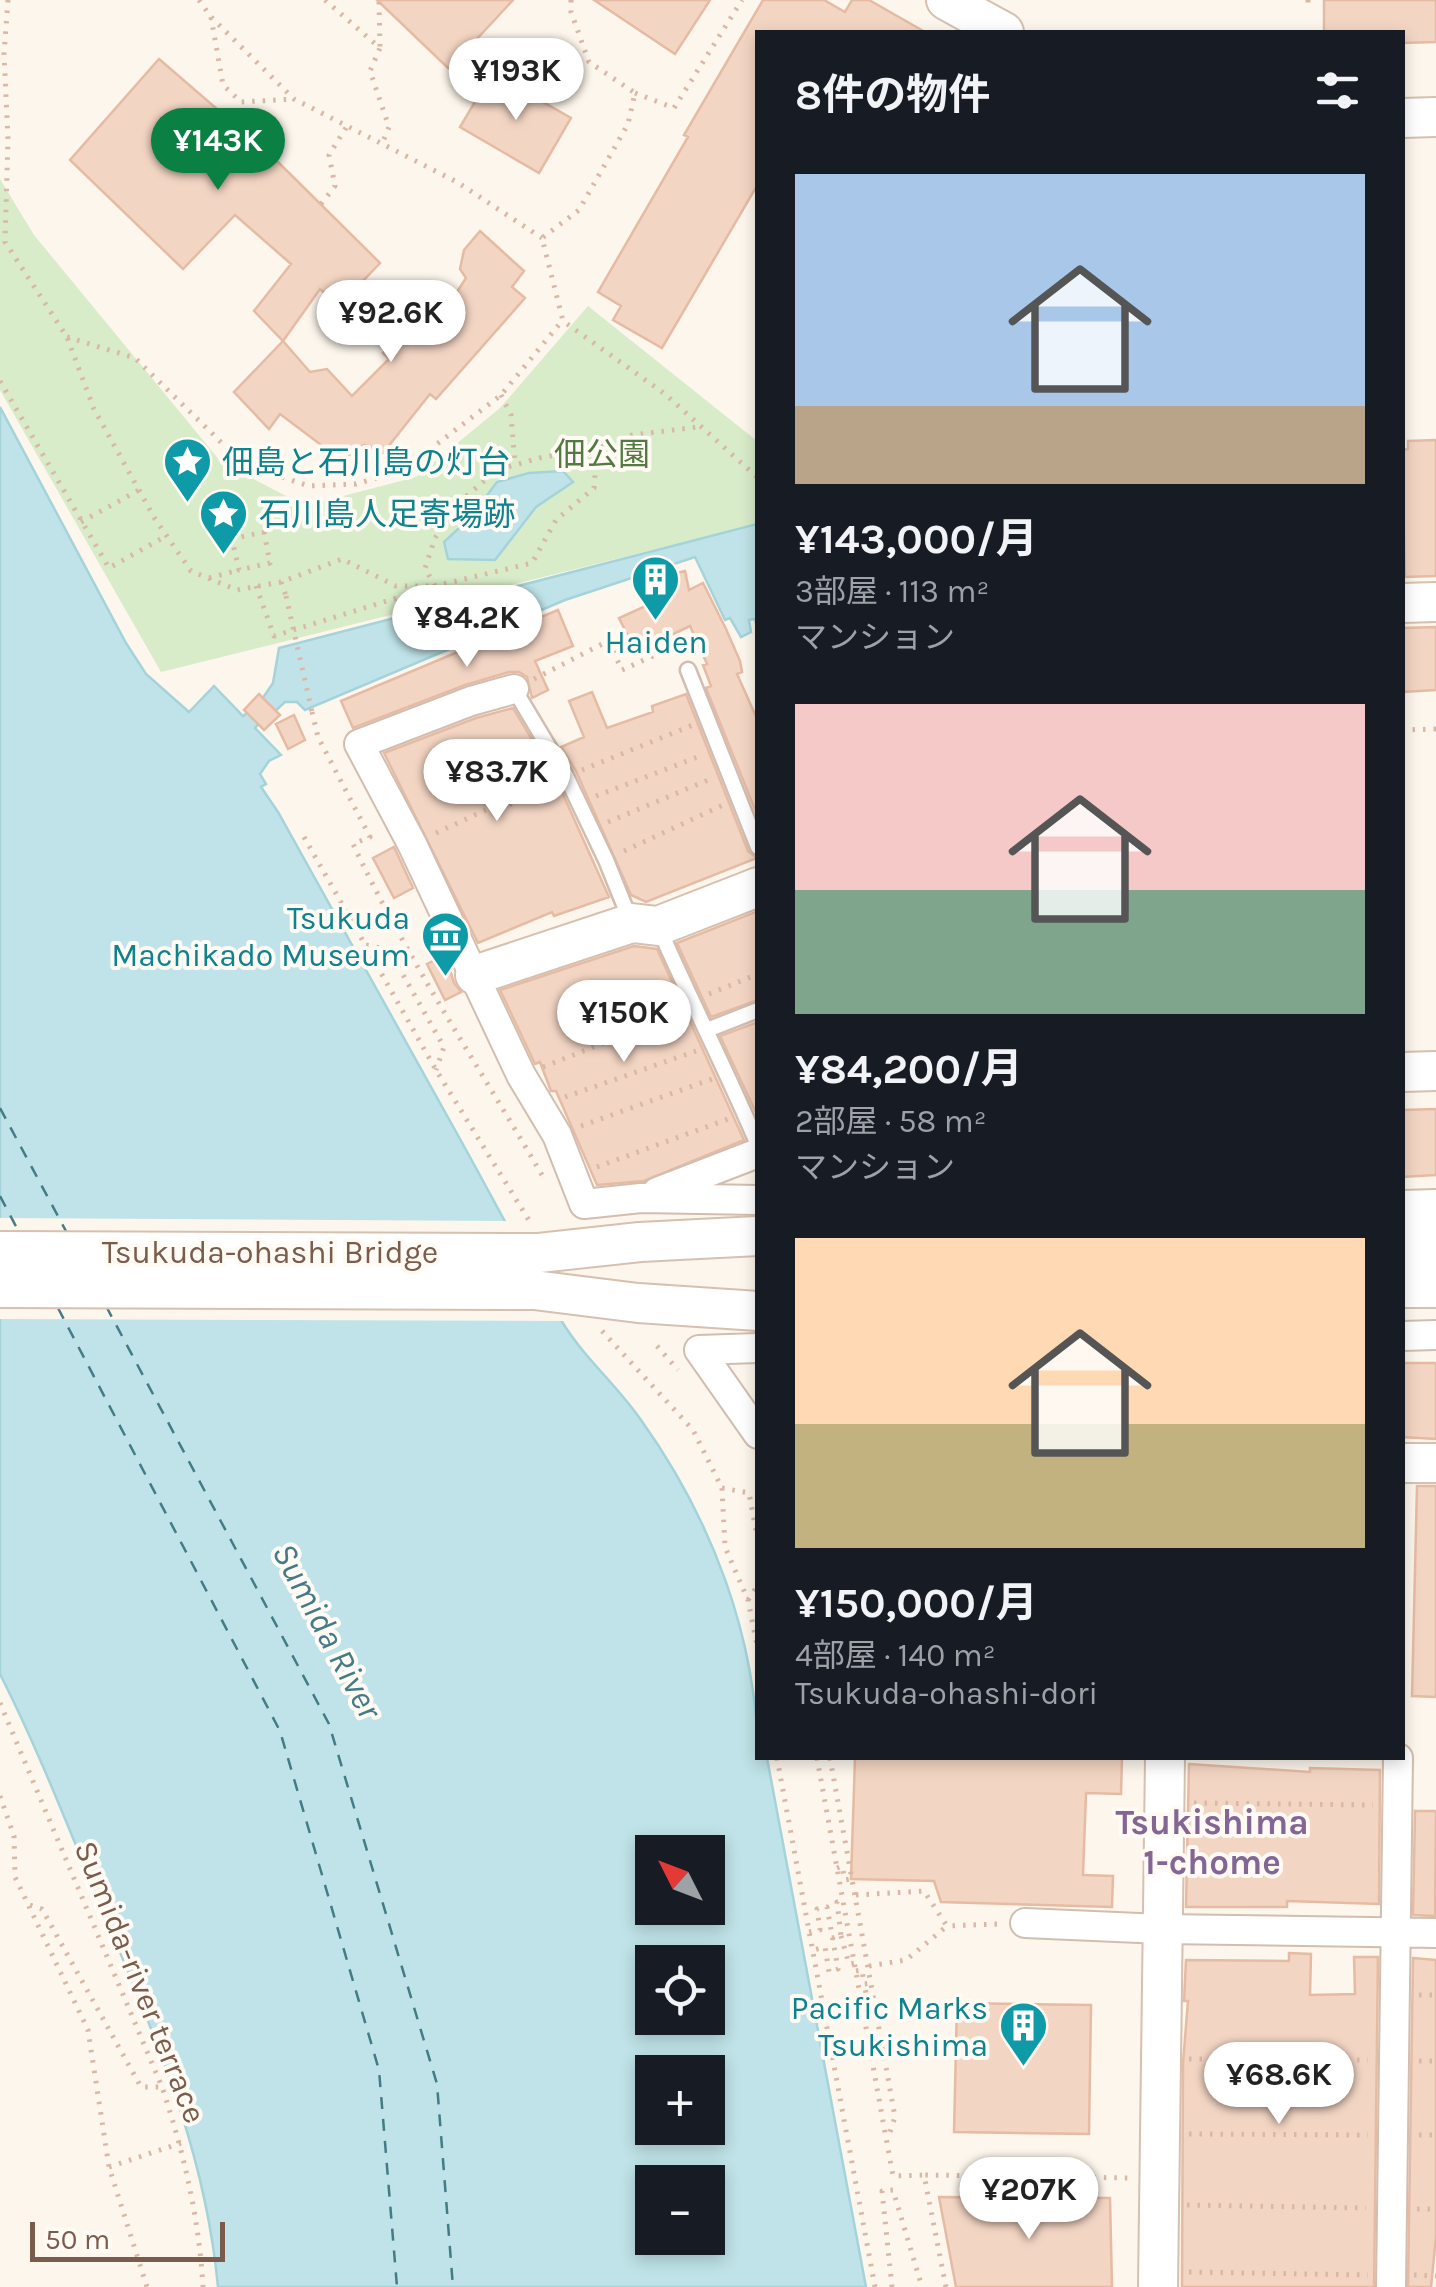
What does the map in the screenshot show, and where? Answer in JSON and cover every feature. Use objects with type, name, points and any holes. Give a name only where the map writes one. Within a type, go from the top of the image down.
[{"type":"main road","points":[[946,0],[1000,30]]},
{"type":"main road","points":[[1405,118],[1436,117]]},
{"type":"main road","points":[[1405,603],[1436,602]]},
{"type":"main road","points":[[475,975],[755,888]]},
{"type":"main road","points":[[1405,1072],[1436,1071]]},
{"type":"main road","points":[[1405,1231],[1436,1231]]},
{"type":"main road","points":[[539,1252],[755,1236]]},
{"type":"main road","name":"Tsukuda-ohashi Bridge","points":[[0,1251],[539,1252]]},
{"type":"main road","points":[[539,1252],[755,1260]]},
{"type":"main road","points":[[1405,1259],[1436,1258]]},
{"type":"main road","name":"Tsukuda-ohashi Bridge","points":[[0,1288],[534,1290]]},
{"type":"main road","points":[[1405,1288],[1436,1288]]},
{"type":"main road","points":[[534,1290],[755,1289]]},
{"type":"main road","points":[[534,1290],[638,1303],[755,1311]]},
{"type":"main road","points":[[1405,1312],[1436,1312]]},
{"type":"main road","points":[[1405,1463],[1436,1464]]},
{"type":"main road","points":[[1158,2280],[1149,2191],[1160,2133],[1165,1760]]},
{"type":"street","points":[[514,689],[471,701],[359,744],[412,844],[521,1076],[542,1106],[584,1204],[641,1198],[755,1200]]},
{"type":"street","points":[[641,1198],[755,1150]]},
{"type":"street","points":[[1405,1204],[1436,1204]]},
{"type":"street","points":[[1405,1336],[1436,1335]]},
{"type":"street","points":[[755,1348],[699,1350],[755,1430]]},
{"type":"street","points":[[1391,2281],[1398,1760]]},
{"type":"street","points":[[1025,1923],[1436,1932]]},
{"type":"lane","points":[[688,670],[755,839]]},
{"type":"lane","points":[[514,689],[579,803],[606,860],[707,1030],[755,1141]]},
{"type":"lane","points":[[707,1030],[755,1011]]},
{"type":"path","points":[[8,0],[4,54],[8,140],[5,242],[67,338],[94,408],[166,536],[191,570],[237,590],[281,582],[342,559],[396,586],[434,586]]},
{"type":"path","points":[[199,0],[211,18],[294,99],[456,182],[542,238],[562,321],[665,394],[755,475]]},
{"type":"path","points":[[325,0],[380,48]]},
{"type":"path","points":[[572,0],[570,12],[589,62],[635,93],[674,108],[742,0]]},
{"type":"path","points":[[1308,0],[1308,10]]},
{"type":"path","points":[[379,2],[380,48],[370,71],[389,128],[382,144]]},
{"type":"path","points":[[211,18],[222,85],[241,102],[294,99]]},
{"type":"path","points":[[542,238],[579,210],[628,124],[635,93]]},
{"type":"path","points":[[321,204],[335,186],[329,155],[347,126]]},
{"type":"path","points":[[67,338],[136,358],[230,452],[267,472],[309,486],[356,484],[403,470],[502,396],[562,321]]},
{"type":"path","points":[[0,381],[109,568],[166,536]]},
{"type":"path","points":[[502,396],[511,414],[515,464]]},
{"type":"path","points":[[434,586],[426,568],[435,538],[457,504],[497,470],[596,449],[632,435],[700,426]]},
{"type":"path","points":[[256,586],[274,636],[434,586],[532,563],[556,520],[594,488],[596,449]]},
{"type":"path","points":[[80,522],[139,490]]},
{"type":"path","points":[[210,578],[270,563],[264,532],[232,539],[239,570]]},
{"type":"path","points":[[281,582],[318,738],[370,837],[352,844],[428,990],[460,1034],[542,1176]]},
{"type":"path","points":[[514,689],[608,640],[622,670],[676,645],[688,670]]},
{"type":"path","points":[[1405,730],[1436,729]]},
{"type":"path","points":[[579,803],[720,748]]},
{"type":"path","points":[[592,829],[729,772]]},
{"type":"path","points":[[606,860],[740,798]]},
{"type":"path","points":[[366,945],[390,950],[417,996],[444,1047],[436,1070]]},
{"type":"path","points":[[521,1076],[755,975]]},
{"type":"path","points":[[417,996],[428,990]]},
{"type":"path","points":[[542,1106],[713,1045]]},
{"type":"path","points":[[556,1135],[728,1073]]},
{"type":"path","points":[[573,1176],[744,1113]]},
{"type":"path","points":[[722,1488],[749,1492],[755,1522]]},
{"type":"path","points":[[748,1600],[755,1590]]},
{"type":"path","name":"Sumida-river terrace","points":[[0,1703],[162,2087],[181,2143],[200,2235],[203,2287]]},
{"type":"path","points":[[777,1760],[875,2287]]},
{"type":"path","points":[[818,1760],[894,2176],[1436,2210]]},
{"type":"path","points":[[830,1760],[848,1879],[848,1892],[842,1893]]},
{"type":"path","points":[[0,1796],[14,1836],[15,1877],[88,2030],[109,2167],[147,2287]]},
{"type":"path","points":[[1164,1802],[1397,1806]]},
{"type":"path","points":[[837,1868],[842,1866],[856,1895],[869,1966],[867,1997],[861,1998]]},
{"type":"path","points":[[856,1895],[924,1891],[946,1926]]},
{"type":"path","points":[[844,1901],[837,1902],[841,1936],[849,1964],[855,1963]]},
{"type":"path","points":[[28,1904],[42,1909],[141,2087],[162,2087]]},
{"type":"path","points":[[809,1932],[820,1930],[816,1908],[827,1906],[838,1969],[828,1972],[825,1947],[813,1950]]},
{"type":"path","points":[[869,1966],[906,1960],[946,1926],[1025,1923]]},
{"type":"path","points":[[832,1938],[841,1936]]},
{"type":"path","points":[[856,1971],[862,1970],[868,1983],[895,2117],[887,2140]]},
{"type":"path","points":[[1161,2058],[1436,2061]]},
{"type":"path","points":[[1160,2133],[1436,2136]]},
{"type":"path","points":[[109,2167],[181,2143]]},
{"type":"path","points":[[924,2175],[946,2287]]},
{"type":"path","points":[[892,2287],[882,2192],[893,2190],[922,2287]]},
{"type":"path","points":[[1158,2280],[1391,2281],[1436,2276]]},
{"type":"green space","name":"佃公園","points":[[0,179],[34,235],[221,462],[305,506],[416,477],[500,408],[588,306],[755,439],[755,524],[161,672],[0,390]]},
{"type":"water","name":"Sumida River","points":[[0,407],[146,674],[189,712],[214,686],[243,716],[251,710],[261,721],[255,728],[281,755],[269,761],[260,774],[266,784],[261,787],[548,1299],[579,1346],[641,1420],[689,1497],[709,1538],[739,1624],[749,1668],[755,1707],[755,1760],[767,1760],[866,2287],[218,2287],[202,2187],[175,2094],[66,1822],[0,1674]]},
{"type":"water","points":[[563,471],[573,482],[536,507],[495,560],[448,559],[444,542],[469,519],[497,482],[529,473]]},
{"type":"water","points":[[755,525],[755,619],[749,620],[751,632],[741,637],[730,618],[725,620],[695,557],[565,600],[305,710],[297,702],[285,702],[272,714],[260,702],[273,683],[279,648]]},
{"type":"pier","points":[[0,1218],[511,1221],[567,1321],[0,1319]]},
{"type":"building","points":[[377,0],[513,0],[449,69]]},
{"type":"building","points":[[594,0],[710,0],[675,54]]},
{"type":"building","points":[[763,0],[824,0],[845,12],[852,0],[869,0],[922,30],[755,30],[755,189],[662,348],[613,320],[621,306],[598,292],[688,137],[684,135]]},
{"type":"building","points":[[1324,0],[1436,0],[1436,42],[1405,43],[1405,30],[1324,30]]},
{"type":"building","points":[[159,59],[275,159],[380,263],[339,306],[320,289],[283,341],[254,311],[291,264],[235,215],[183,269],[70,160]]},
{"type":"building","points":[[492,73],[571,118],[539,173],[460,127]]},
{"type":"building","points":[[480,231],[524,271],[512,287],[525,298],[436,399],[430,394],[383,453],[364,445],[341,460],[280,414],[269,429],[234,392],[283,341],[310,372],[327,369],[352,396],[389,359],[383,353],[417,320],[431,332],[466,278],[460,269],[464,250]]},
{"type":"building","points":[[1436,440],[1436,576],[1405,577],[1408,441]]},
{"type":"building","points":[[685,571],[689,590],[703,583],[740,661],[742,672],[737,674],[755,714],[755,810],[706,688],[711,686],[703,665],[707,664],[690,626],[642,649],[639,643],[633,646],[619,618],[648,605],[639,586]]},
{"type":"building","points":[[558,610],[573,646],[535,661],[548,690],[532,698],[527,677],[509,672],[353,728],[341,701]]},
{"type":"building","points":[[1436,627],[1436,690],[1405,692],[1405,628]]},
{"type":"building","points":[[592,692],[607,728],[653,712],[652,706],[686,694],[748,851],[755,859],[646,902],[631,895],[576,771],[561,747],[584,737],[569,701]]},
{"type":"building","points":[[259,694],[280,715],[264,730],[244,710]]},
{"type":"building","points":[[513,708],[557,781],[609,897],[554,916],[552,912],[478,943],[384,753]]},
{"type":"building","points":[[294,715],[305,740],[288,749],[276,724]]},
{"type":"building","points":[[394,847],[413,888],[394,898],[373,858]]},
{"type":"building","points":[[755,912],[755,1001],[711,1017],[677,943]]},
{"type":"building","points":[[634,946],[657,949],[744,1140],[644,1181],[597,1185],[556,1091],[551,1091],[540,1062],[535,1064],[500,990]]},
{"type":"building","points":[[445,955],[461,992],[445,1000],[427,964]]},
{"type":"building","points":[[755,1023],[755,1111],[720,1036]]},
{"type":"building","points":[[1436,1109],[1436,1175],[1405,1177],[1405,1110]]},
{"type":"building","points":[[1405,1363],[1436,1363],[1436,1439],[1405,1437]]},
{"type":"building","points":[[1417,1486],[1436,1486],[1436,1697],[1412,1696]]},
{"type":"building","points":[[855,1760],[1122,1760],[1121,1794],[1086,1793],[1083,1875],[1113,1876],[1112,1907],[941,1902],[934,1881],[851,1879]]},
{"type":"building","points":[[1189,1764],[1310,1772],[1310,1768],[1380,1770],[1379,1904],[1287,1901],[1287,1907],[1186,1907]]},
{"type":"building","points":[[1415,1811],[1436,1811],[1435,1916],[1413,1915]]},
{"type":"building","points":[[1289,1953],[1311,1954],[1310,1995],[1355,1994],[1354,1957],[1378,1957],[1374,2287],[1182,2287],[1186,1960],[1289,1961]]},
{"type":"building","points":[[1413,1958],[1436,1960],[1436,2236],[1431,2287],[1408,2287]]},
{"type":"building","name":"Pacific Marks Tsukishima","points":[[957,2003],[1091,2005],[1089,2134],[954,2132]]},
{"type":"building","points":[[939,2197],[1110,2198],[1112,2287],[956,2287]]},
{"type":"ferry route","points":[[0,1108],[67,1233]]},
{"type":"ferry route","points":[[0,1196],[20,1234]]},
{"type":"ferry route","points":[[106,1306],[329,1724],[437,2084],[453,2287]]},
{"type":"ferry route","points":[[58,1308],[280,1731],[379,2070],[397,2287]]},
{"type":"place","name":"佃島と石川島の灯台","points":[[187,504]]},
{"type":"place","name":"石川島人足寄場跡","points":[[224,556]]},
{"type":"place","name":"Haiden","points":[[656,622]]},
{"type":"place","name":"Tsukuda Machikado Museum","points":[[445,978]]},
{"type":"place","name":"Pacific Marks Tsukishima","points":[[1023,2068]]},
{"type":"district","name":"Tsukishima 1-chome","points":[[1212,1842]]}]
